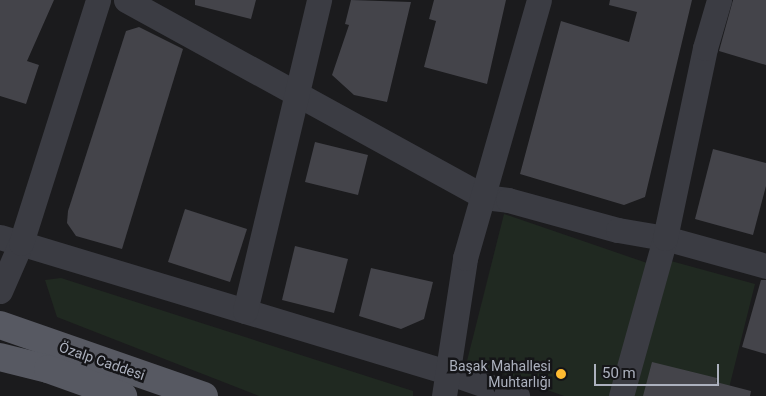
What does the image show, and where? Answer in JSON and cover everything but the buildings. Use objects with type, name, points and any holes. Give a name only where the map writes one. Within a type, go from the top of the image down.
[{"type":"main road","name":"Özalp Caddesi","points":[[0,325],[204,396]]},
{"type":"main road","name":"Özalp Caddesi","points":[[0,357],[48,369],[123,396]]},
{"type":"street","points":[[0,291],[10,240],[98,0]]},
{"type":"street","points":[[126,0],[296,91],[484,198],[508,200],[618,230],[665,238],[766,266]]},
{"type":"street","points":[[245,311],[319,0]]},
{"type":"street","points":[[448,384],[465,258],[484,198],[539,0]]},
{"type":"street","points":[[621,396],[665,238],[705,48],[718,0]]},
{"type":"street","points":[[10,240],[245,311],[448,384],[517,396]]},
{"type":"shaded area","points":[[504,214],[650,264],[613,396],[564,396],[467,361]]},
{"type":"shaded area","points":[[671,261],[755,284],[727,396],[631,396]]},
{"type":"shaded area","points":[[61,278],[413,391],[413,396],[259,396],[57,317],[45,280]]},
{"type":"place","name":"Başak Mahallesi Muhtarlığı","points":[[561,374]]}]
